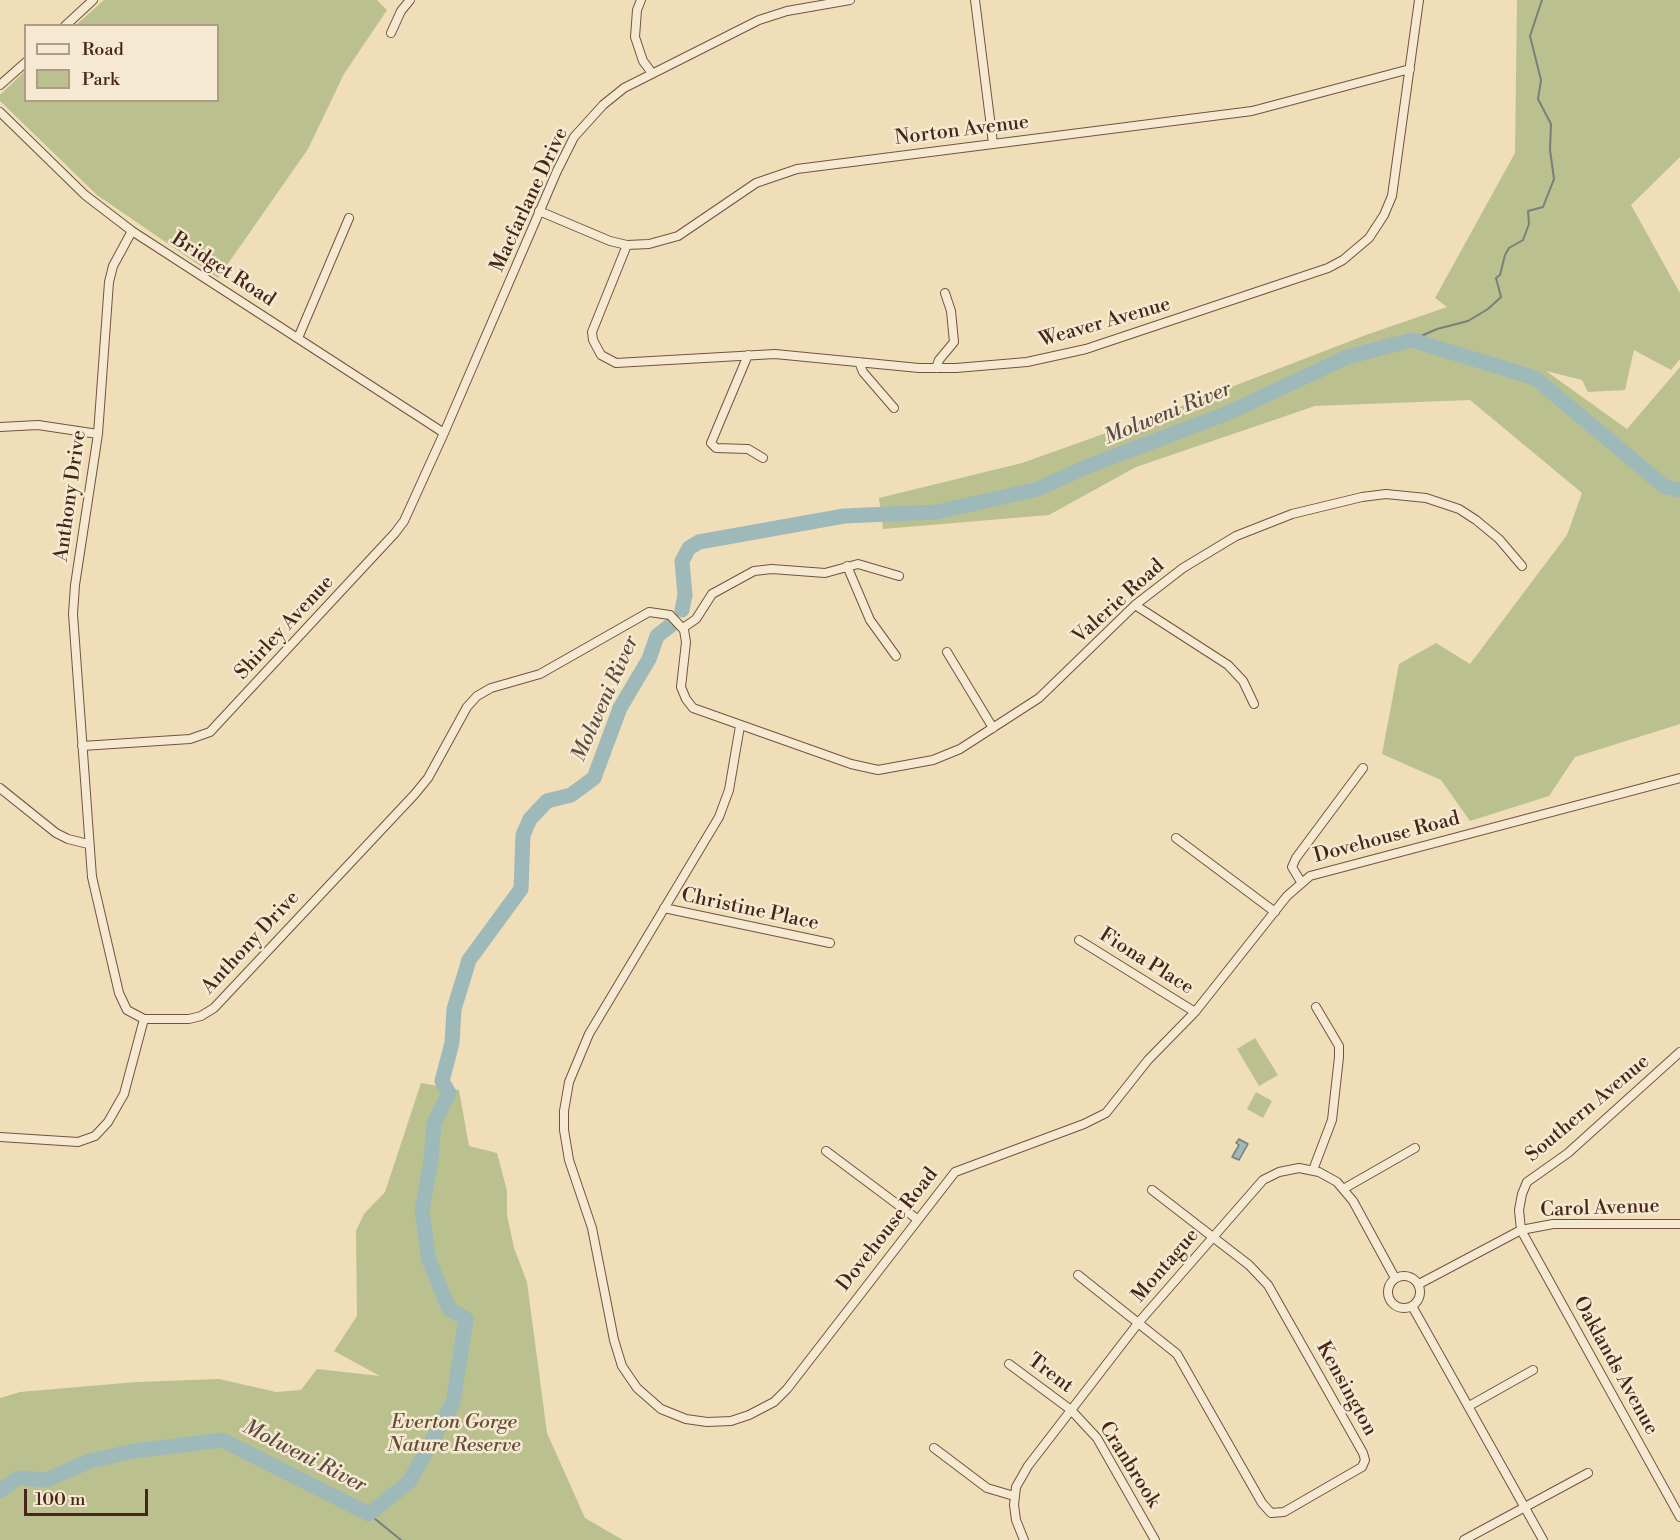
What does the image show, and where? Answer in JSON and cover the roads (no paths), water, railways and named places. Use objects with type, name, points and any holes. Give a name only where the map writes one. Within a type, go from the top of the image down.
[{"type":"street","points":[[67,24],[93,0]]},
{"type":"street","points":[[391,33],[401,11],[410,0]]},
{"type":"street","points":[[641,0],[637,10],[635,37],[643,61],[652,73]]},
{"type":"street","name":"Macfarlane Drive","points":[[444,433],[539,211],[574,137],[589,120],[624,88],[759,20],[813,5],[850,0]]},
{"type":"street","points":[[975,0],[993,143]]},
{"type":"street","name":"Weaver Avenue","points":[[627,245],[594,323],[593,340],[601,356],[616,363],[800,354],[859,362],[936,368],[1006,365],[1086,349],[1316,273],[1343,260],[1369,238],[1392,196],[1419,0]]},
{"type":"street","points":[[0,85],[24,64]]},
{"type":"street","name":"Norton Avenue","points":[[539,211],[610,241],[627,245],[650,244],[678,236],[756,183],[786,172],[1269,108],[1410,69]]},
{"type":"street","name":"Bridget Road","points":[[0,112],[85,195],[132,231],[444,433]]},
{"type":"street","points":[[298,338],[349,218]]},
{"type":"street","name":"Anthony Drive","points":[[132,231],[113,266],[110,282],[98,434],[73,600],[92,877],[119,993],[127,1010],[144,1020],[189,1019],[201,1016],[214,1008],[421,787],[467,707],[477,696],[491,688],[540,674],[649,612],[664,612],[674,618],[683,628]]},
{"type":"street","points":[[936,368],[939,360],[954,342],[951,311],[945,293]]},
{"type":"street","points":[[748,355],[711,443],[716,448],[748,449],[764,458]]},
{"type":"street","points":[[859,362],[863,372],[894,408]]},
{"type":"street","points":[[0,428],[38,425],[98,434]]},
{"type":"street","name":"Shirley Avenue","points":[[82,746],[190,739],[210,732],[395,533],[404,521],[444,433]]},
{"type":"street","name":"Valerie Road","points":[[740,726],[874,770],[939,758],[956,751],[1039,698],[1135,605],[1191,562],[1249,530],[1312,508],[1386,494],[1426,498],[1458,509],[1485,527],[1522,566]]},
{"type":"street","points":[[740,726],[700,712],[686,699],[681,683],[686,642],[683,628],[696,619],[712,594],[754,571],[772,569],[825,573],[863,564],[898,576]]},
{"type":"street","points":[[847,566],[874,627],[896,656]]},
{"type":"street","points":[[1135,605],[1228,665],[1243,681],[1254,704]]},
{"type":"street","points":[[948,652],[993,728]]},
{"type":"street","name":"Dovehouse Road","points":[[740,726],[724,804],[589,1034],[569,1082],[564,1111],[567,1151],[595,1242],[614,1340],[622,1366],[637,1388],[667,1412],[699,1421],[722,1422],[740,1419],[766,1406],[793,1382],[955,1172],[1089,1122],[1106,1113],[1148,1060],[1195,1012],[1301,882],[1320,871],[1680,778]]},
{"type":"street","points":[[1301,882],[1293,870],[1294,861],[1364,768]]},
{"type":"street","points":[[0,788],[56,833],[88,844]]},
{"type":"street","points":[[1176,838],[1275,912]]},
{"type":"street","name":"Christine Place","points":[[664,908],[830,944]]},
{"type":"street","name":"Fiona Place","points":[[1079,940],[1195,1012]]},
{"type":"street","points":[[1312,1170],[1332,1120],[1339,1057],[1336,1040],[1316,1007]]},
{"type":"street","points":[[0,1137],[78,1142],[95,1136],[108,1122],[124,1094],[144,1020]]},
{"type":"street","name":"Southern Avenue","points":[[1521,1230],[1520,1210],[1522,1194],[1527,1182],[1568,1153],[1680,1052]]},
{"type":"street","points":[[1395,1278],[1345,1188],[1415,1148]]},
{"type":"street","points":[[826,1151],[917,1219]]},
{"type":"street","name":"Montague","points":[[1014,1496],[1019,1480],[1028,1466],[1139,1322],[1263,1180],[1286,1170],[1312,1170],[1332,1178],[1345,1188]]},
{"type":"street","points":[[1152,1190],[1213,1236]]},
{"type":"street","name":"Carol Avenue","points":[[1419,1284],[1521,1230],[1553,1224],[1680,1224]]},
{"type":"street","name":"Oaklands Avenue","points":[[1521,1230],[1680,1517]]},
{"type":"street","name":"Kensington","points":[[1139,1322],[1177,1354],[1262,1503],[1271,1513],[1284,1512],[1362,1467],[1365,1460],[1363,1453],[1281,1304],[1259,1274],[1213,1236]]},
{"type":"street","points":[[1078,1275],[1139,1322]]},
{"type":"street","points":[[1410,1276],[1419,1284],[1419,1298],[1412,1306],[1396,1306],[1389,1298],[1389,1288],[1395,1278],[1410,1276]]},
{"type":"street","points":[[1412,1306],[1543,1540]]},
{"type":"street","name":"Trent","points":[[1009,1364],[1071,1410]]},
{"type":"street","points":[[1469,1406],[1533,1370]]},
{"type":"street","name":"Cranbrook","points":[[1071,1410],[1105,1450],[1155,1540]]},
{"type":"street","points":[[934,1448],[987,1488],[1014,1496],[1016,1520],[1024,1540]]},
{"type":"street","points":[[1464,1540],[1588,1473]]},
{"type":"water","points":[[1239,1139],[1248,1144],[1239,1160],[1232,1157],[1239,1145],[1236,1143]]},
{"type":"waterway","points":[[1412,340],[1437,329],[1468,321],[1488,309],[1501,297],[1496,278],[1500,275],[1505,255],[1509,248],[1523,240],[1529,224],[1528,211],[1543,207],[1554,179],[1550,150],[1551,124],[1538,99],[1541,80],[1530,36],[1542,0]]},
{"type":"waterway","name":"Molweni River","points":[[682,610],[685,595],[682,561],[689,548],[699,542],[844,516],[937,512],[1038,489],[1086,467],[1228,413],[1347,357],[1412,340],[1535,378],[1665,487],[1680,490]]},
{"type":"waterway","name":"Molweni River","points":[[0,1491],[18,1478],[46,1480],[90,1461],[134,1451],[222,1440],[369,1514],[409,1482],[453,1403],[466,1319],[449,1309],[429,1260],[422,1211],[431,1160],[434,1123],[449,1093],[442,1081],[452,1043],[454,1009],[469,960],[521,889],[523,835],[530,819],[547,801],[571,795],[594,778],[620,708],[649,659],[657,636],[671,625]]},
{"type":"waterway","points":[[369,1514],[401,1540]]},
{"type":"park label","name":"Everton Gorge Nature Reserve","points":[[454,1434]]}]
